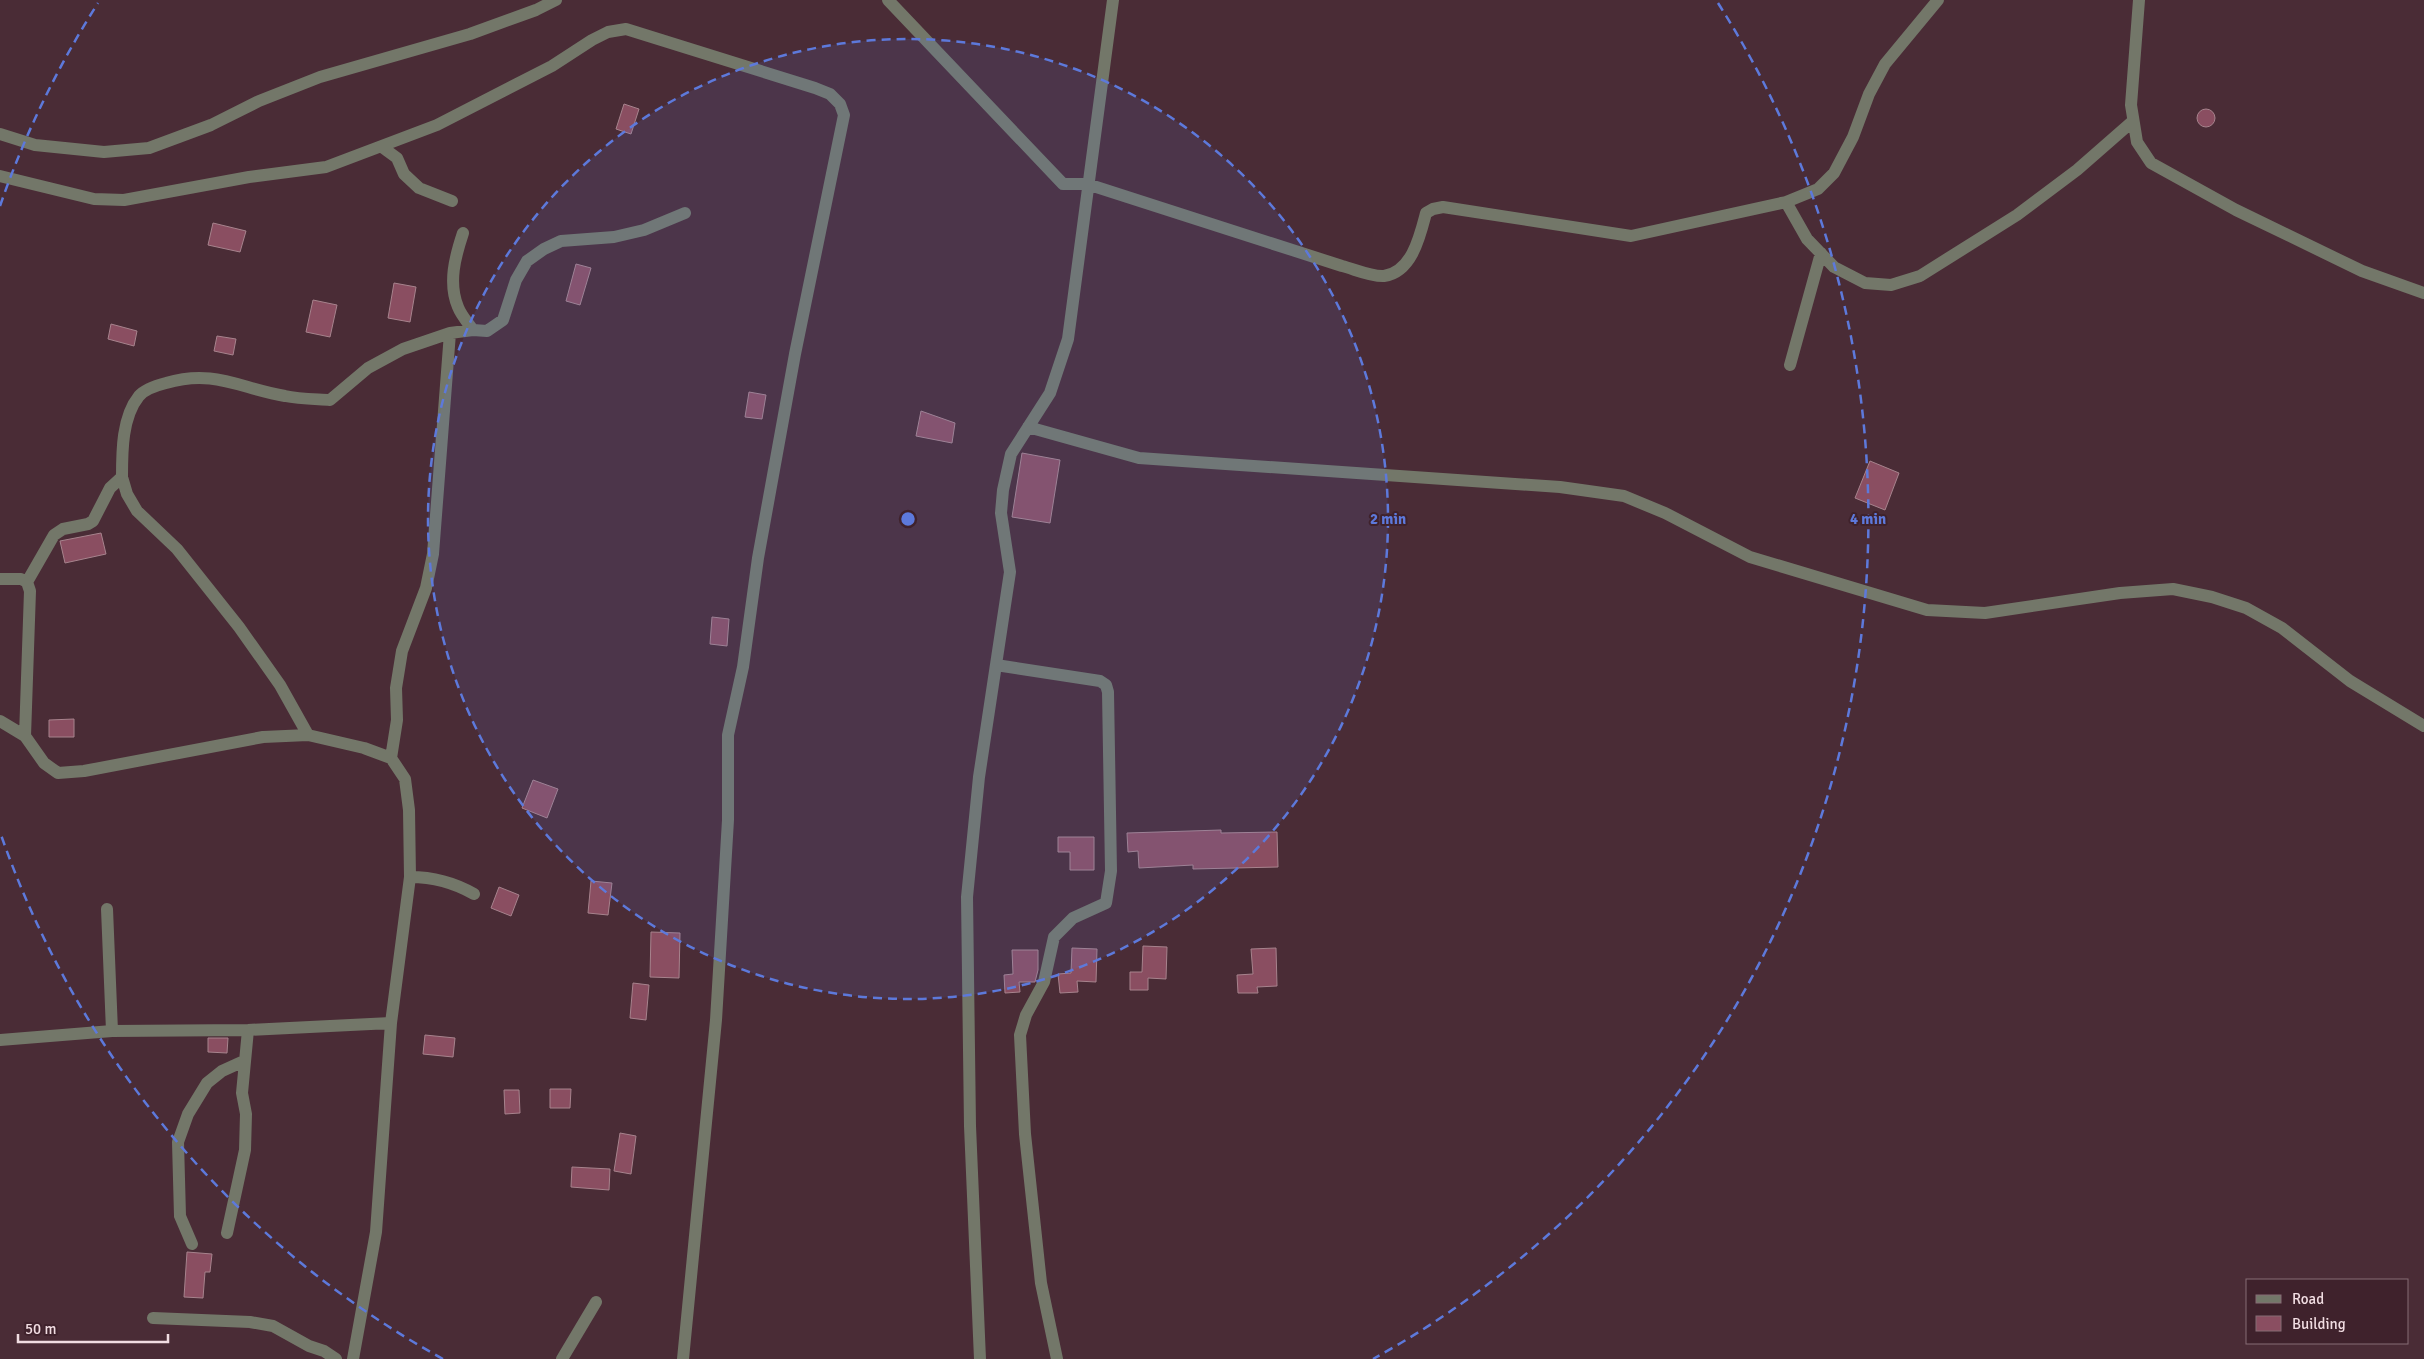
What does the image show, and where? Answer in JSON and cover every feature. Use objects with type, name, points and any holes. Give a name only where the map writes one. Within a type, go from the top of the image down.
[{"type":"street","points":[[0,134],[35,145],[104,152],[149,148],[211,126],[259,101],[320,77],[470,34],[536,10],[556,0]]},
{"type":"street","points":[[888,0],[1063,184],[1088,184],[1342,266],[1382,276],[1399,272],[1409,259],[1426,213],[1443,207],[1631,236],[1786,202],[1818,189],[1834,173],[1853,137],[1869,94],[1885,64],[1938,0]]},
{"type":"street","points":[[980,1359],[970,1126],[968,898],[979,777],[1010,572],[1001,513],[1003,490],[1010,454],[1050,393],[1068,339],[1113,0]]},
{"type":"street","points":[[2139,0],[2131,105],[2136,142],[2152,164],[2236,210],[2354,267],[2424,293]]},
{"type":"street","points":[[0,176],[94,199],[124,200],[249,177],[326,167],[437,126],[552,66],[608,32],[626,29],[815,88],[835,99],[840,104],[844,115],[795,354],[758,558],[743,667],[728,735],[728,820],[716,1020],[683,1359]]},
{"type":"street","points":[[1786,202],[1807,240],[1834,266],[1865,282],[1891,285],[1920,276],[2017,215],[2076,170],[2133,122]]},
{"type":"street","points":[[382,147],[397,158],[404,174],[420,188],[452,201]]},
{"type":"street","points":[[308,736],[280,685],[239,628],[177,549],[137,511],[127,494],[122,477],[122,453],[129,414],[140,395],[156,386],[184,378],[210,376],[285,396],[330,400],[368,368],[403,349],[450,333],[473,330],[487,331],[503,320],[516,280],[527,261],[544,248],[561,241],[614,237],[644,230],[684,213]]},
{"type":"street","points":[[463,234],[455,257],[453,288],[458,308],[473,330]]},
{"type":"street","points":[[1790,365],[1821,253]]},
{"type":"street","points":[[391,758],[397,720],[396,688],[402,651],[426,588],[433,554],[450,333]]},
{"type":"street","points":[[1028,427],[1139,458],[1560,487],[1624,496],[1665,513],[1750,556],[1828,582],[1926,610],[1985,613],[2120,592],[2173,589],[2212,597],[2246,608],[2282,628],[2350,681],[2424,726]]},
{"type":"street","points":[[25,736],[26,665],[31,601],[27,582],[54,535],[63,529],[88,524],[93,521],[110,488],[122,477]]},
{"type":"street","points":[[0,579],[21,578],[27,582]]},
{"type":"street","points":[[996,665],[1100,681],[1106,685],[1108,692],[1111,871],[1106,903],[1073,918],[1054,936],[1044,982],[1026,1016],[1020,1035],[1025,1134],[1041,1283],[1057,1359]]},
{"type":"street","points":[[0,721],[25,736],[44,763],[58,773],[84,772],[255,738],[308,736],[364,748],[391,758],[405,779],[410,877],[391,1023],[376,1232],[353,1359]]},
{"type":"street","points":[[410,877],[424,877],[455,883],[474,894]]},
{"type":"street","points":[[107,909],[112,1031]]},
{"type":"street","points":[[0,1040],[112,1031],[248,1030],[391,1023]]},
{"type":"street","points":[[227,1233],[245,1150],[246,1114],[242,1093],[248,1030]]},
{"type":"street","points":[[192,1244],[180,1216],[178,1142],[188,1114],[207,1083],[222,1071],[244,1061]]},
{"type":"street","points":[[562,1359],[596,1302]]},
{"type":"street","points":[[152,1318],[245,1322],[273,1326],[309,1346],[324,1351],[336,1359]]},
{"type":"building","points":[[624,104],[639,109],[631,134],[616,129]]},
{"type":"building","points":[[2206,109],[2214,114],[2215,118],[2210,126],[2206,127],[2198,122],[2197,118],[2202,110]]},
{"type":"building","points":[[213,223],[246,231],[240,252],[208,245]]},
{"type":"building","points":[[576,264],[591,268],[580,305],[566,301]]},
{"type":"building","points":[[394,283],[416,287],[410,322],[388,318]]},
{"type":"building","points":[[313,300],[337,305],[330,337],[306,332]]},
{"type":"building","points":[[111,324],[137,331],[134,346],[108,339]]},
{"type":"building","points":[[217,336],[236,339],[233,355],[214,351]]},
{"type":"building","points":[[749,392],[766,395],[762,419],[745,417]]},
{"type":"building","points":[[921,411],[955,423],[952,443],[916,436]]},
{"type":"building","points":[[1022,453],[1060,460],[1050,523],[1012,517]]},
{"type":"building","points":[[1870,461],[1899,473],[1885,510],[1855,498]]},
{"type":"building","points":[[101,533],[106,554],[65,563],[60,541]]},
{"type":"building","points":[[712,617],[729,619],[727,646],[710,644]]},
{"type":"building","points":[[74,719],[74,737],[49,737],[49,720]]},
{"type":"building","points":[[533,780],[558,789],[547,818],[522,808]]},
{"type":"building","points":[[1221,830],[1221,833],[1277,832],[1278,867],[1193,869],[1193,865],[1139,868],[1138,851],[1128,852],[1127,833]]},
{"type":"building","points":[[1058,837],[1094,837],[1094,870],[1070,870],[1070,852],[1058,852]]},
{"type":"building","points":[[591,881],[612,883],[608,915],[588,913]]},
{"type":"building","points":[[499,887],[519,895],[511,916],[491,908]]},
{"type":"building","points":[[651,932],[680,933],[679,978],[650,977]]},
{"type":"building","points":[[1143,946],[1167,947],[1166,979],[1148,978],[1148,990],[1130,990],[1130,972],[1142,972]]},
{"type":"building","points":[[1072,948],[1097,949],[1096,982],[1077,981],[1078,992],[1060,993],[1058,974],[1071,973]]},
{"type":"building","points":[[1276,948],[1277,986],[1257,987],[1258,993],[1238,993],[1237,975],[1253,974],[1251,949]]},
{"type":"building","points":[[1012,950],[1038,950],[1038,970],[1035,982],[1019,982],[1020,992],[1005,993],[1004,975],[1013,974]]},
{"type":"building","points":[[633,983],[649,985],[646,1020],[630,1018]]},
{"type":"building","points":[[425,1035],[455,1038],[453,1057],[423,1054]]},
{"type":"building","points":[[208,1038],[228,1038],[227,1053],[208,1052]]},
{"type":"building","points":[[550,1089],[571,1089],[570,1108],[550,1108]]},
{"type":"building","points":[[504,1090],[519,1090],[520,1113],[505,1114]]},
{"type":"building","points":[[620,1133],[636,1136],[631,1174],[614,1171]]},
{"type":"building","points":[[572,1167],[610,1169],[609,1190],[571,1187]]},
{"type":"building","points":[[187,1252],[212,1254],[210,1272],[205,1272],[203,1298],[184,1297]]}]
